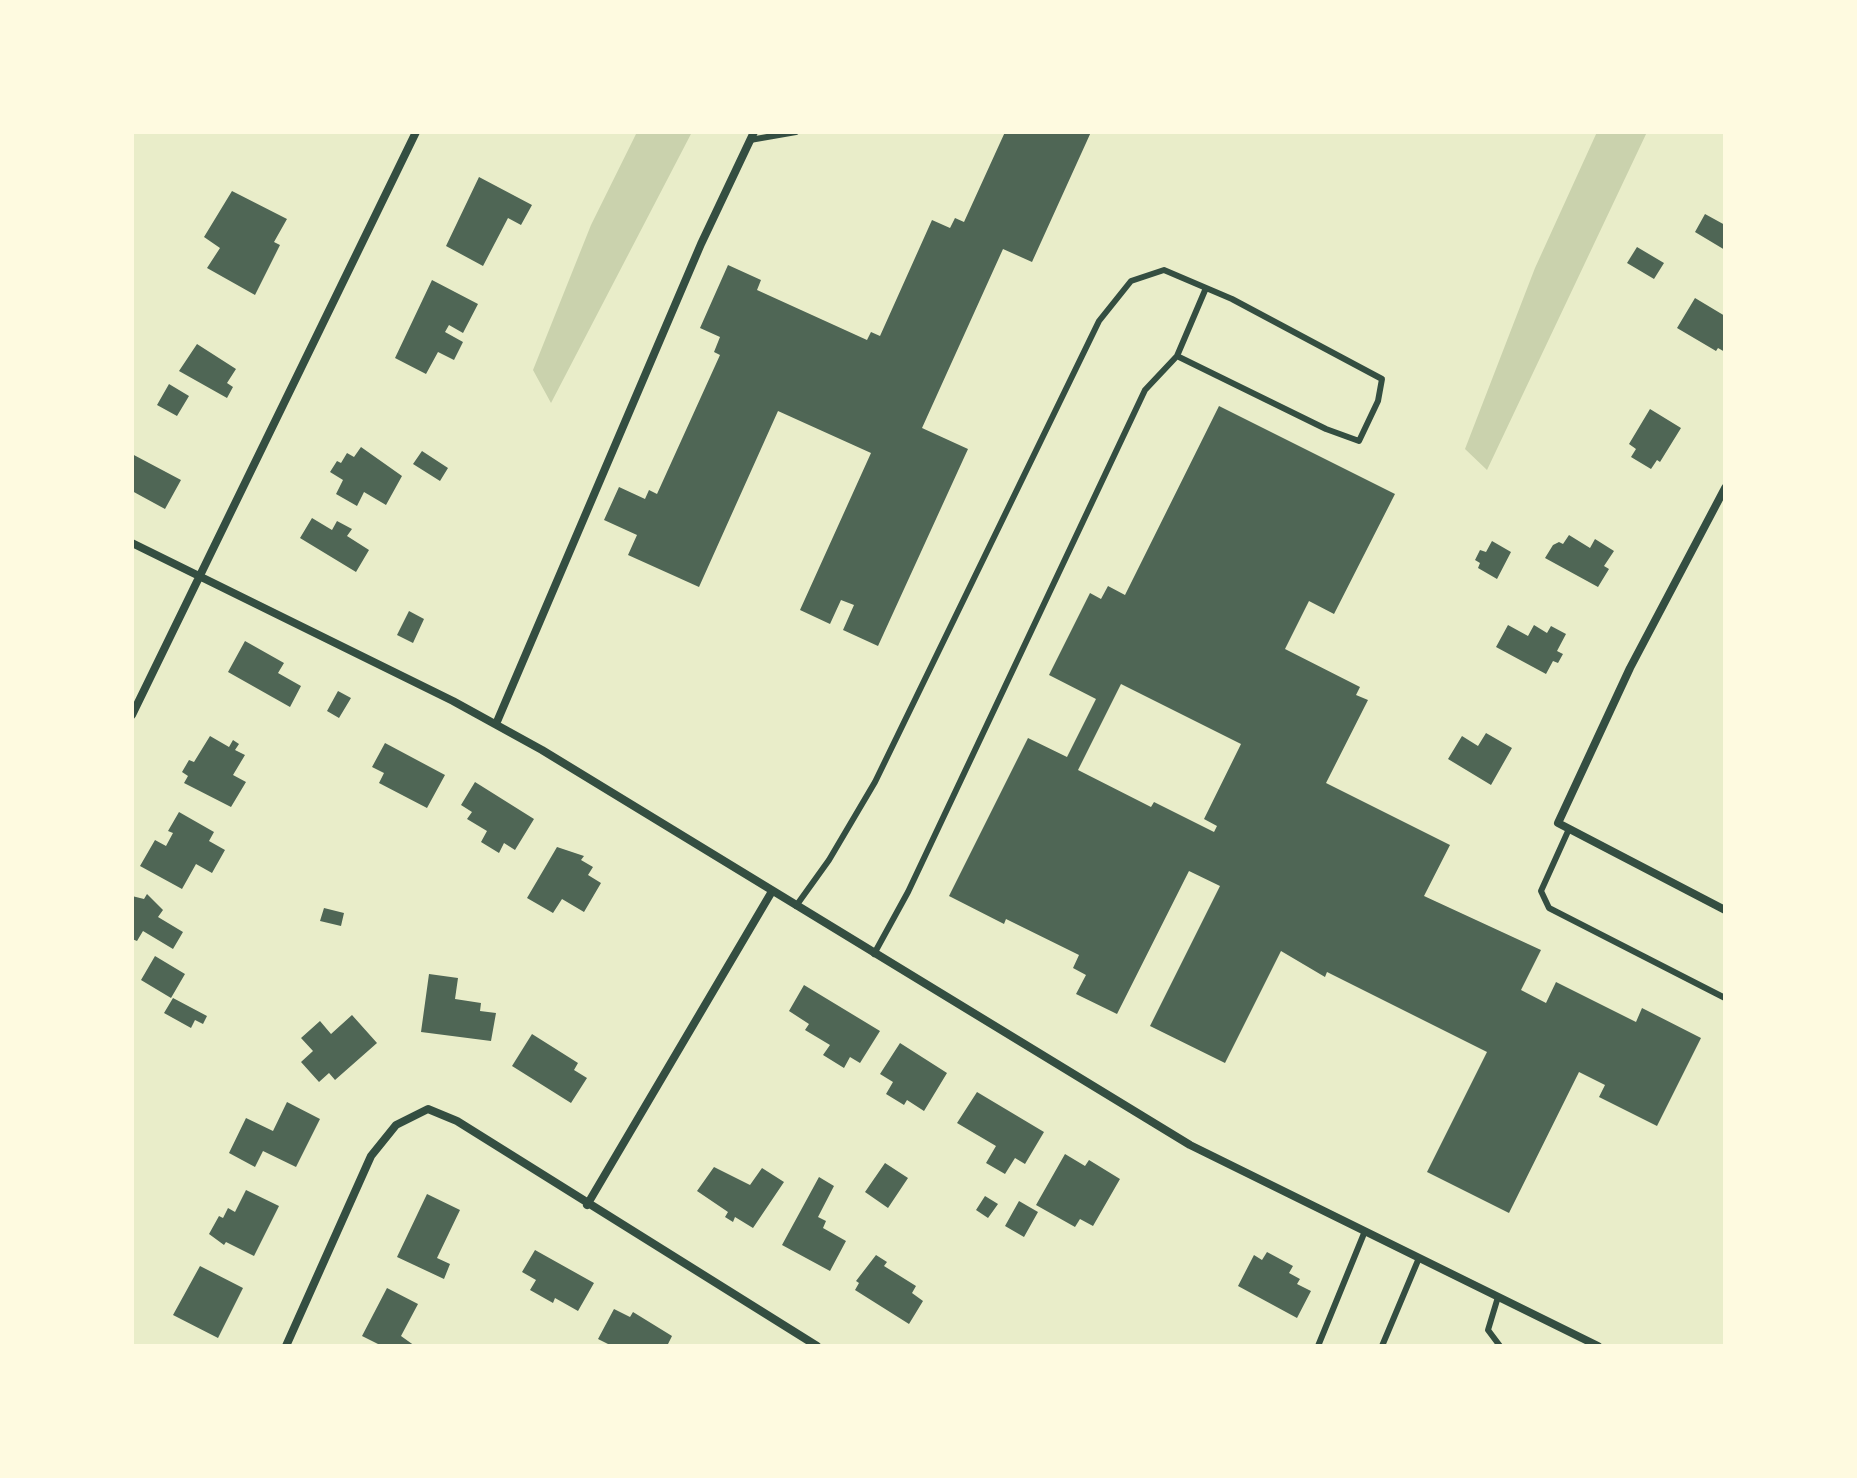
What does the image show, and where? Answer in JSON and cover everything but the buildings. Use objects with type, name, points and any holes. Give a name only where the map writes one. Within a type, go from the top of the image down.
[{"type":"street","points":[[132,715],[202,577],[416,132]]},
{"type":"street","points":[[496,724],[701,244],[752,136]]},
{"type":"street","points":[[1725,488],[1630,668],[1558,823],[1725,910]]},
{"type":"street","points":[[132,543],[496,724],[1190,1145],[1598,1346]]},
{"type":"street","points":[[587,1205],[771,893]]},
{"type":"street","points":[[286,1346],[371,1156],[396,1125],[428,1109],[457,1121],[817,1346]]},
{"type":"lane","points":[[752,136],[796,132]]},
{"type":"lane","points":[[796,906],[829,860],[875,782],[1099,321],[1131,281],[1164,270],[1206,288],[1382,379],[1378,401],[1359,441],[1326,429],[1177,356]]},
{"type":"lane","points":[[874,954],[908,892],[1145,390],[1177,356],[1206,288]]},
{"type":"lane","points":[[1569,829],[1544,876],[1541,891],[1549,908],[1725,998]]},
{"type":"lane","points":[[1318,1346],[1365,1231]]},
{"type":"lane","points":[[1382,1346],[1419,1258]]},
{"type":"lane","points":[[1498,1297],[1488,1330],[1500,1346]]},
{"type":"green space","points":[[637,132],[692,132],[551,403],[533,370],[591,225]]},
{"type":"green space","points":[[1597,132],[1647,132],[1487,470],[1465,449],[1535,268]]}]
